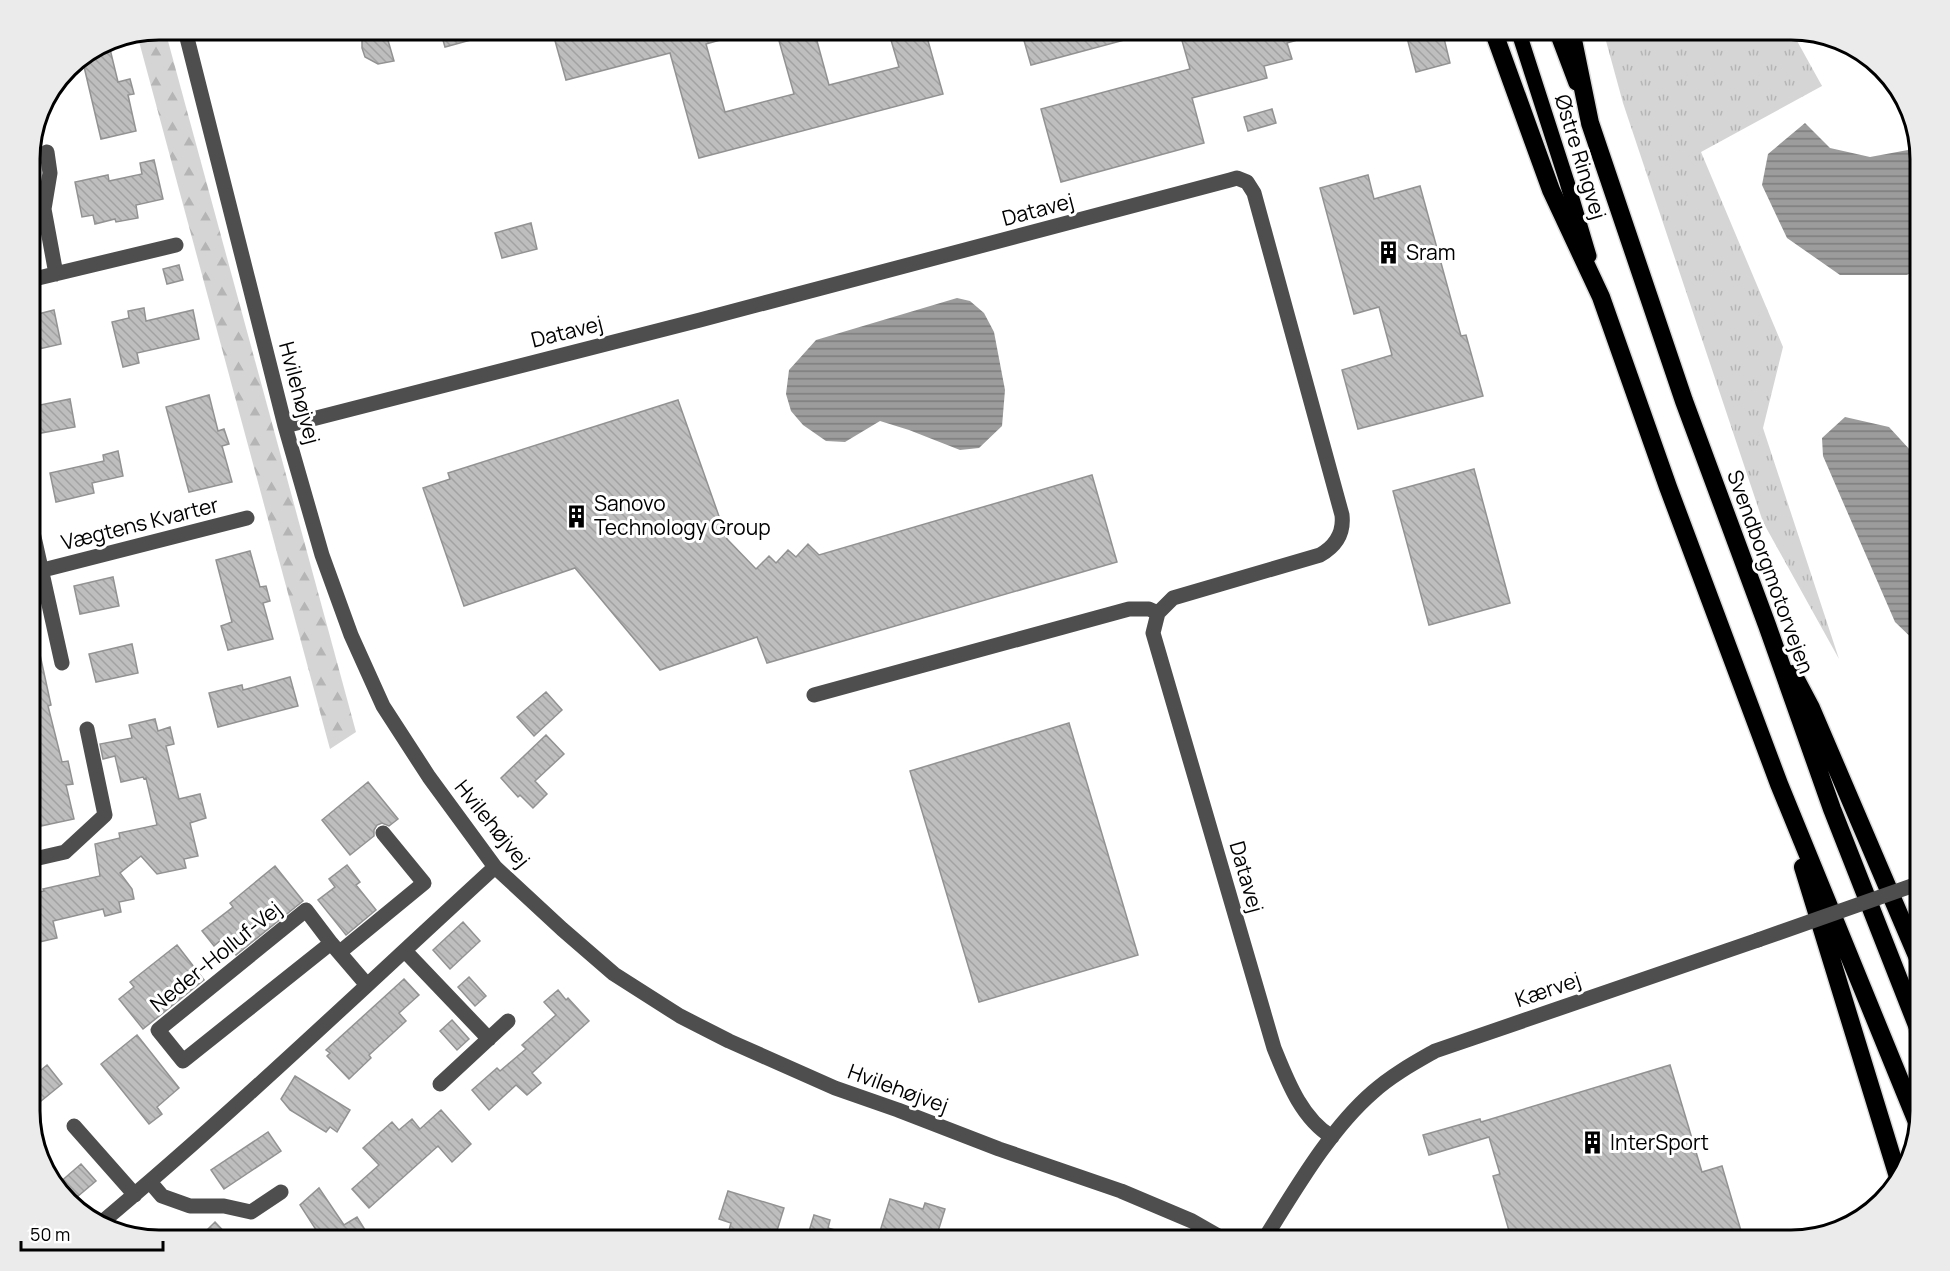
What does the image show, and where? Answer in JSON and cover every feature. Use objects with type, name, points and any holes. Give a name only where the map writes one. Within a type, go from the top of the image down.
[{"type":"highway","points":[[1497,40],[1551,190],[1601,297],[1779,784],[1910,1105]]},
{"type":"highway","name":"Svendborgmotorvejen","points":[[1573,40],[1590,123],[1684,401],[1832,809],[1910,1008]]},
{"type":"highway","points":[[1767,625],[1811,708],[1910,940]]},
{"type":"highway","points":[[1779,784],[1895,1168]]},
{"type":"highway","points":[[1868,1077],[1899,1159]]},
{"type":"main road","name":"Østre Ringvej","points":[[1521,40],[1601,297]]},
{"type":"main road","name":"Østre Ringvej","points":[[1560,40],[1590,123]]},
{"type":"street","name":"Hvilehøjvej","points":[[187,40],[285,426],[322,555],[351,635],[383,706],[429,777],[495,867],[614,974],[680,1016],[719,1036],[835,1088],[999,1149],[1121,1191],[1208,1230]]},
{"type":"street","points":[[47,152],[50,173],[44,209],[56,274]]},
{"type":"street","name":"Datavej","points":[[285,426],[700,320],[1237,178],[1247,182],[1252,188],[1342,515],[1342,530],[1335,544],[1320,555],[1173,598],[1158,614],[1153,633],[1274,1048],[1292,1090],[1324,1132],[1332,1137]]},
{"type":"street","points":[[41,277],[176,245]]},
{"type":"street","name":"Vægtens Kvarter","points":[[43,570],[247,518]]},
{"type":"street","name":"Vægtens Kvarter","points":[[41,562],[62,663]]},
{"type":"street","points":[[814,695],[1129,609],[1149,609],[1158,614]]},
{"type":"street","points":[[41,857],[65,852],[105,815],[87,729]]},
{"type":"street","name":"Neder-Holluf-Vej","points":[[367,985],[335,947],[306,910],[158,1030],[183,1061],[335,947],[424,884],[383,833]]},
{"type":"street","points":[[107,1218],[150,1182],[495,867]]},
{"type":"street","name":"Kærvej","points":[[1270,1230],[1332,1137],[1372,1093],[1399,1071],[1435,1051],[1910,887]]},
{"type":"street","points":[[405,951],[489,1039]]},
{"type":"street","points":[[440,1084],[508,1021]]},
{"type":"street","points":[[74,1126],[135,1195]]},
{"type":"street","points":[[150,1182],[162,1196],[190,1206],[224,1206],[251,1212],[281,1192]]},
{"type":"green space","points":[[168,40],[356,732],[330,749],[139,43]]},
{"type":"green space","points":[[1606,40],[1797,41],[1822,86],[1701,152],[1783,347],[1763,428],[1839,659],[1763,522],[1623,103]]},
{"type":"shaded area","points":[[1805,123],[1830,148],[1870,157],[1909,149],[1910,273],[1840,275],[1787,238],[1762,185],[1768,154]]},
{"type":"shaded area","points":[[957,298],[970,301],[984,313],[994,332],[1005,390],[1002,426],[979,448],[960,450],[880,421],[845,442],[826,441],[803,425],[791,411],[786,394],[789,370],[816,340]]},
{"type":"shaded area","points":[[1845,417],[1889,427],[1910,450],[1910,636],[1895,622],[1823,456],[1822,438]]},
{"type":"building","points":[[388,40],[394,61],[378,64],[365,57],[362,41]]},
{"type":"building","points":[[443,40],[471,40],[445,47]]},
{"type":"building","points":[[555,40],[720,40],[706,44],[725,112],[794,94],[779,40],[817,40],[829,85],[899,67],[891,40],[928,40],[943,94],[699,158],[670,53],[566,80]]},
{"type":"building","points":[[1024,40],[1124,40],[1031,65]]},
{"type":"building","points":[[1182,40],[1297,40],[1287,43],[1292,59],[1264,66],[1267,78],[1192,98],[1204,143],[1061,182],[1041,109],[1190,69]]},
{"type":"building","points":[[1408,40],[1444,40],[1450,63],[1416,72]]},
{"type":"building","points":[[111,51],[118,82],[130,79],[134,94],[128,95],[136,131],[101,139],[84,67]]},
{"type":"building","points":[[1272,109],[1276,123],[1248,131],[1244,117]]},
{"type":"building","points":[[154,160],[163,199],[136,205],[138,218],[116,222],[115,219],[95,224],[93,215],[82,217],[75,182],[108,175],[109,181],[142,174],[140,163]]},
{"type":"building","name":"Sram","points":[[1368,175],[1374,199],[1420,186],[1461,336],[1466,335],[1483,396],[1358,429],[1342,370],[1392,355],[1379,307],[1354,314],[1320,188]]},
{"type":"building","points":[[531,223],[537,249],[502,258],[495,233]]},
{"type":"building","points":[[179,265],[183,280],[167,284],[163,269]]},
{"type":"building","points":[[144,308],[146,321],[193,310],[199,339],[137,353],[139,363],[123,367],[112,322],[129,318],[128,311]]},
{"type":"building","points":[[54,310],[61,344],[41,349],[41,313]]},
{"type":"building","points":[[209,395],[218,431],[224,429],[229,444],[222,446],[232,482],[189,492],[166,407]]},
{"type":"building","points":[[70,399],[75,427],[41,433],[41,405]]},
{"type":"building","name":"Sanovo Technology Group","points":[[678,400],[727,539],[756,569],[769,556],[776,563],[788,550],[796,557],[808,544],[819,555],[1092,475],[1117,562],[767,663],[757,637],[660,670],[575,568],[464,606],[423,488],[450,479],[448,473]]},
{"type":"building","points":[[118,451],[123,476],[92,483],[94,493],[56,502],[50,473],[104,461],[103,455]]},
{"type":"building","points":[[1474,469],[1510,603],[1429,625],[1393,491]]},
{"type":"building","points":[[250,551],[260,587],[266,586],[270,601],[263,603],[273,639],[228,650],[221,626],[232,622],[216,560]]},
{"type":"building","points":[[113,577],[119,606],[80,614],[74,586]]},
{"type":"building","points":[[132,644],[138,673],[96,682],[89,654]]},
{"type":"building","points":[[41,659],[51,705],[48,706],[62,762],[68,761],[73,784],[66,785],[74,819],[41,826]]},
{"type":"building","points":[[290,677],[298,706],[218,727],[209,693],[242,685],[243,690]]},
{"type":"building","points":[[546,692],[562,710],[534,736],[517,717]]},
{"type":"building","points":[[155,719],[158,731],[170,727],[174,744],[166,746],[179,799],[200,794],[206,818],[190,823],[198,856],[184,859],[186,868],[157,874],[141,856],[120,873],[132,889],[134,899],[119,902],[121,912],[105,916],[103,909],[53,921],[57,938],[41,942],[41,892],[44,891],[43,889],[100,876],[95,844],[120,838],[119,833],[157,825],[146,778],[121,782],[115,756],[103,759],[100,744],[132,738],[129,725]]},
{"type":"building","points":[[1069,723],[1138,955],[979,1002],[910,771]]},
{"type":"building","points":[[546,735],[564,754],[535,781],[547,794],[533,808],[520,795],[518,797],[501,778]]},
{"type":"building","points":[[368,782],[398,819],[389,826],[382,823],[377,825],[374,836],[350,855],[322,820]]},
{"type":"building","points":[[347,865],[360,882],[356,885],[376,910],[346,935],[318,900],[335,887],[329,879]]},
{"type":"building","points":[[275,866],[303,901],[236,955],[222,939],[214,946],[202,931],[233,907],[230,903]]},
{"type":"building","points":[[463,922],[480,941],[450,969],[433,950]]},
{"type":"building","points":[[177,945],[204,980],[143,1029],[119,999],[134,987],[130,982]]},
{"type":"building","points":[[469,977],[486,996],[475,1006],[458,987]]},
{"type":"building","points":[[404,979],[419,995],[399,1013],[406,1021],[369,1055],[371,1058],[349,1079],[327,1056],[330,1053],[326,1050]]},
{"type":"building","points":[[558,990],[589,1021],[532,1073],[541,1083],[527,1095],[516,1085],[489,1110],[472,1090],[497,1068],[500,1071],[526,1049],[522,1045],[556,1015],[544,1002]]},
{"type":"building","points":[[452,1020],[469,1039],[457,1050],[440,1031]]},
{"type":"building","points":[[137,1035],[179,1088],[157,1107],[162,1114],[149,1124],[101,1064]]},
{"type":"building","points":[[47,1065],[62,1084],[41,1101],[41,1070]]},
{"type":"building","name":"InterSport","points":[[1670,1065],[1702,1172],[1722,1166],[1741,1230],[1509,1230],[1493,1176],[1500,1174],[1489,1137],[1429,1155],[1423,1135],[1480,1119],[1481,1122]]},
{"type":"building","points":[[295,1076],[350,1110],[337,1132],[330,1127],[326,1132],[290,1110],[281,1099]]},
{"type":"building","points":[[441,1110],[471,1144],[452,1162],[438,1146],[369,1208],[352,1189],[379,1165],[363,1148],[392,1122],[399,1130],[412,1119],[420,1129]]},
{"type":"building","points":[[268,1132],[281,1151],[224,1189],[211,1170]]},
{"type":"building","points":[[81,1164],[96,1181],[77,1197],[62,1180]]},
{"type":"building","points":[[319,1188],[344,1225],[357,1217],[365,1230],[316,1230],[300,1205]]},
{"type":"building","points":[[728,1191],[784,1208],[777,1230],[729,1230],[731,1223],[719,1219]]},
{"type":"building","points":[[890,1199],[923,1209],[925,1203],[945,1209],[938,1230],[880,1230]]},
{"type":"building","points":[[814,1215],[830,1220],[828,1228],[835,1230],[809,1230]]},
{"type":"building","points":[[215,1222],[223,1230],[207,1230]]},
{"type":"place","name":"Sram","points":[[1388,253]]},
{"type":"place","name":"Sanovo Technology Group","points":[[576,516]]},
{"type":"place","name":"InterSport","points":[[1592,1143]]}]
